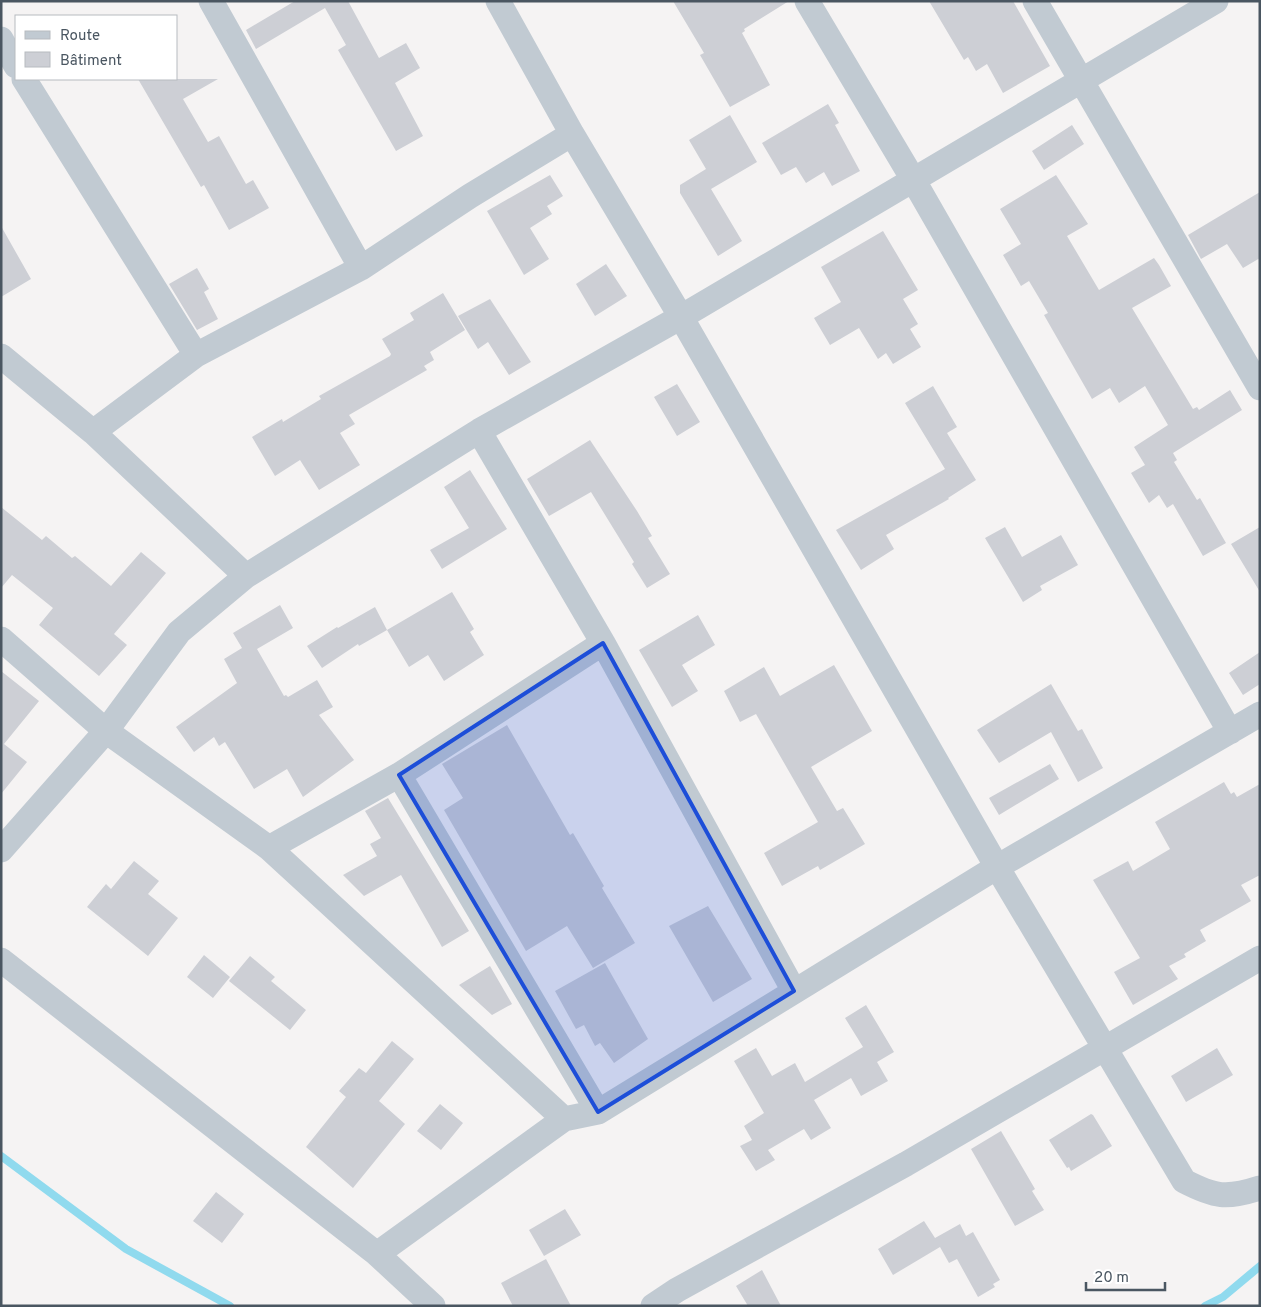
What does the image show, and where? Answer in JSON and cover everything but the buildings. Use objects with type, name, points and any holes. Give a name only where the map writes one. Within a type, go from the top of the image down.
[{"type":"street","points":[[211,1],[361,268]]},
{"type":"street","points":[[498,1],[572,134],[681,317],[997,867],[1184,1181],[1205,1192],[1230,1197],[1260,1188]]},
{"type":"street","points":[[807,1],[914,181],[1230,732]]},
{"type":"street","points":[[1035,1],[1260,388]]},
{"type":"street","points":[[1,850],[106,731],[179,632],[246,576],[479,431],[681,317],[1216,1]]},
{"type":"street","points":[[1,39],[15,64]]},
{"type":"street","points":[[25,80],[196,355]]},
{"type":"street","points":[[93,432],[196,355],[361,268],[470,196],[572,134]]},
{"type":"street","points":[[1,356],[93,432],[246,576]]},
{"type":"street","points":[[479,431],[603,643],[794,991]]},
{"type":"street","points":[[1,639],[106,731],[269,848],[564,1119]]},
{"type":"street","points":[[269,848],[399,775],[603,643]]},
{"type":"street","points":[[377,1254],[564,1119],[598,1112],[997,867],[1260,714]]},
{"type":"street","points":[[399,775],[598,1112]]},
{"type":"street","points":[[653,1306],[677,1290],[906,1164],[1260,958]]},
{"type":"street","points":[[1,960],[377,1254],[433,1306]]},
{"type":"highlighted area","points":[[603,643],[794,991],[598,1112],[399,775]]},
{"type":"waterway","points":[[1,1156],[126,1249],[230,1306]]},
{"type":"waterway","points":[[1205,1306],[1223,1297],[1260,1266]]}]
